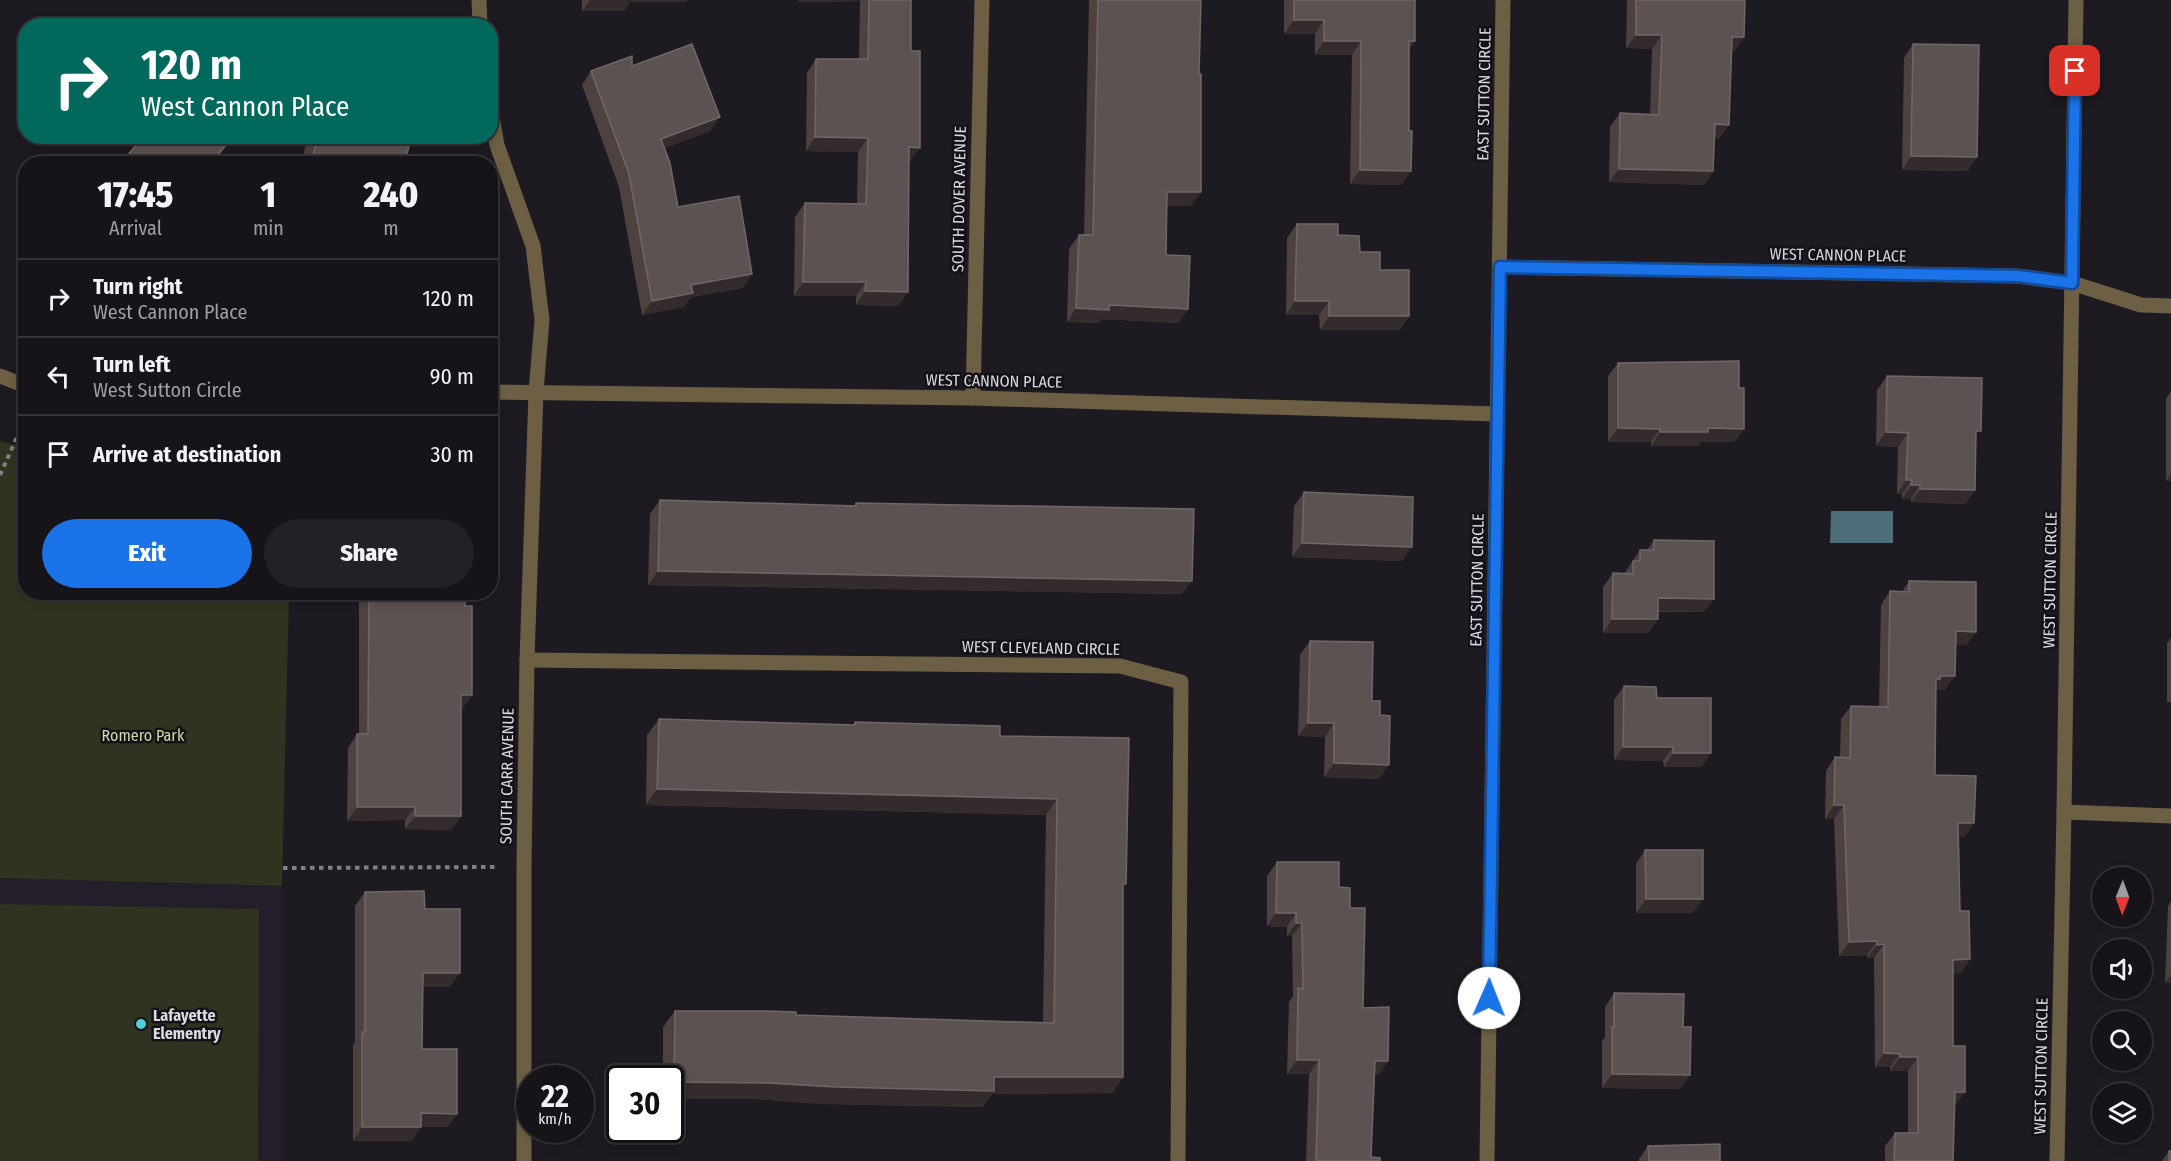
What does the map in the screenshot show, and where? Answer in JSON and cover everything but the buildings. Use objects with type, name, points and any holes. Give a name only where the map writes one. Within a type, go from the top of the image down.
[{"type":"street","points":[[479,0],[480,18]]},
{"type":"street","name":"SOUTH DOVER AVENUE","points":[[973,398],[982,0]]},
{"type":"street","name":"EAST SUTTON CIRCLE","points":[[1487,1161],[1503,0]]},
{"type":"street","name":"WEST SUTTON CIRCLE","points":[[2057,1161],[2076,0]]},
{"type":"street","name":"SOUTH CARR AVENUE","points":[[497,144],[533,246],[542,320],[536,392],[527,660],[524,1161]]},
{"type":"street","name":"WEST CANNON PLACE","points":[[1500,267],[2018,276],[2072,283],[2141,305],[2171,306]]},
{"type":"street","points":[[0,376],[18,383]]},
{"type":"street","name":"WEST CANNON PLACE","points":[[498,392],[973,398],[1497,414]]},
{"type":"street","name":"WEST CLEVELAND CIRCLE","points":[[527,660],[1120,666],[1181,682],[1178,1161]]},
{"type":"street","points":[[2064,812],[2171,816]]},
{"type":"path","points":[[0,475],[18,435]]},
{"type":"path","points":[[283,868],[524,867]]},
{"type":"shaded area","name":"Lafayette Elementry","points":[[0,878],[282,886],[282,1161],[0,1161]]},
{"type":"green space","name":"Romero Park","points":[[0,441],[18,445],[18,600],[289,600],[282,886],[0,878]]},
{"type":"green space","name":"Lafayette Elementry","points":[[0,904],[259,909],[258,1161],[0,1161]]},
{"type":"water","points":[[1831,511],[1893,511],[1893,543],[1830,543]]},
{"type":"place","name":"Lafayette Elementry","points":[[141,1024]]},
{"type":"route","points":[[1489,998],[1500,267],[2018,276],[2072,283],[2075,71]]}]
